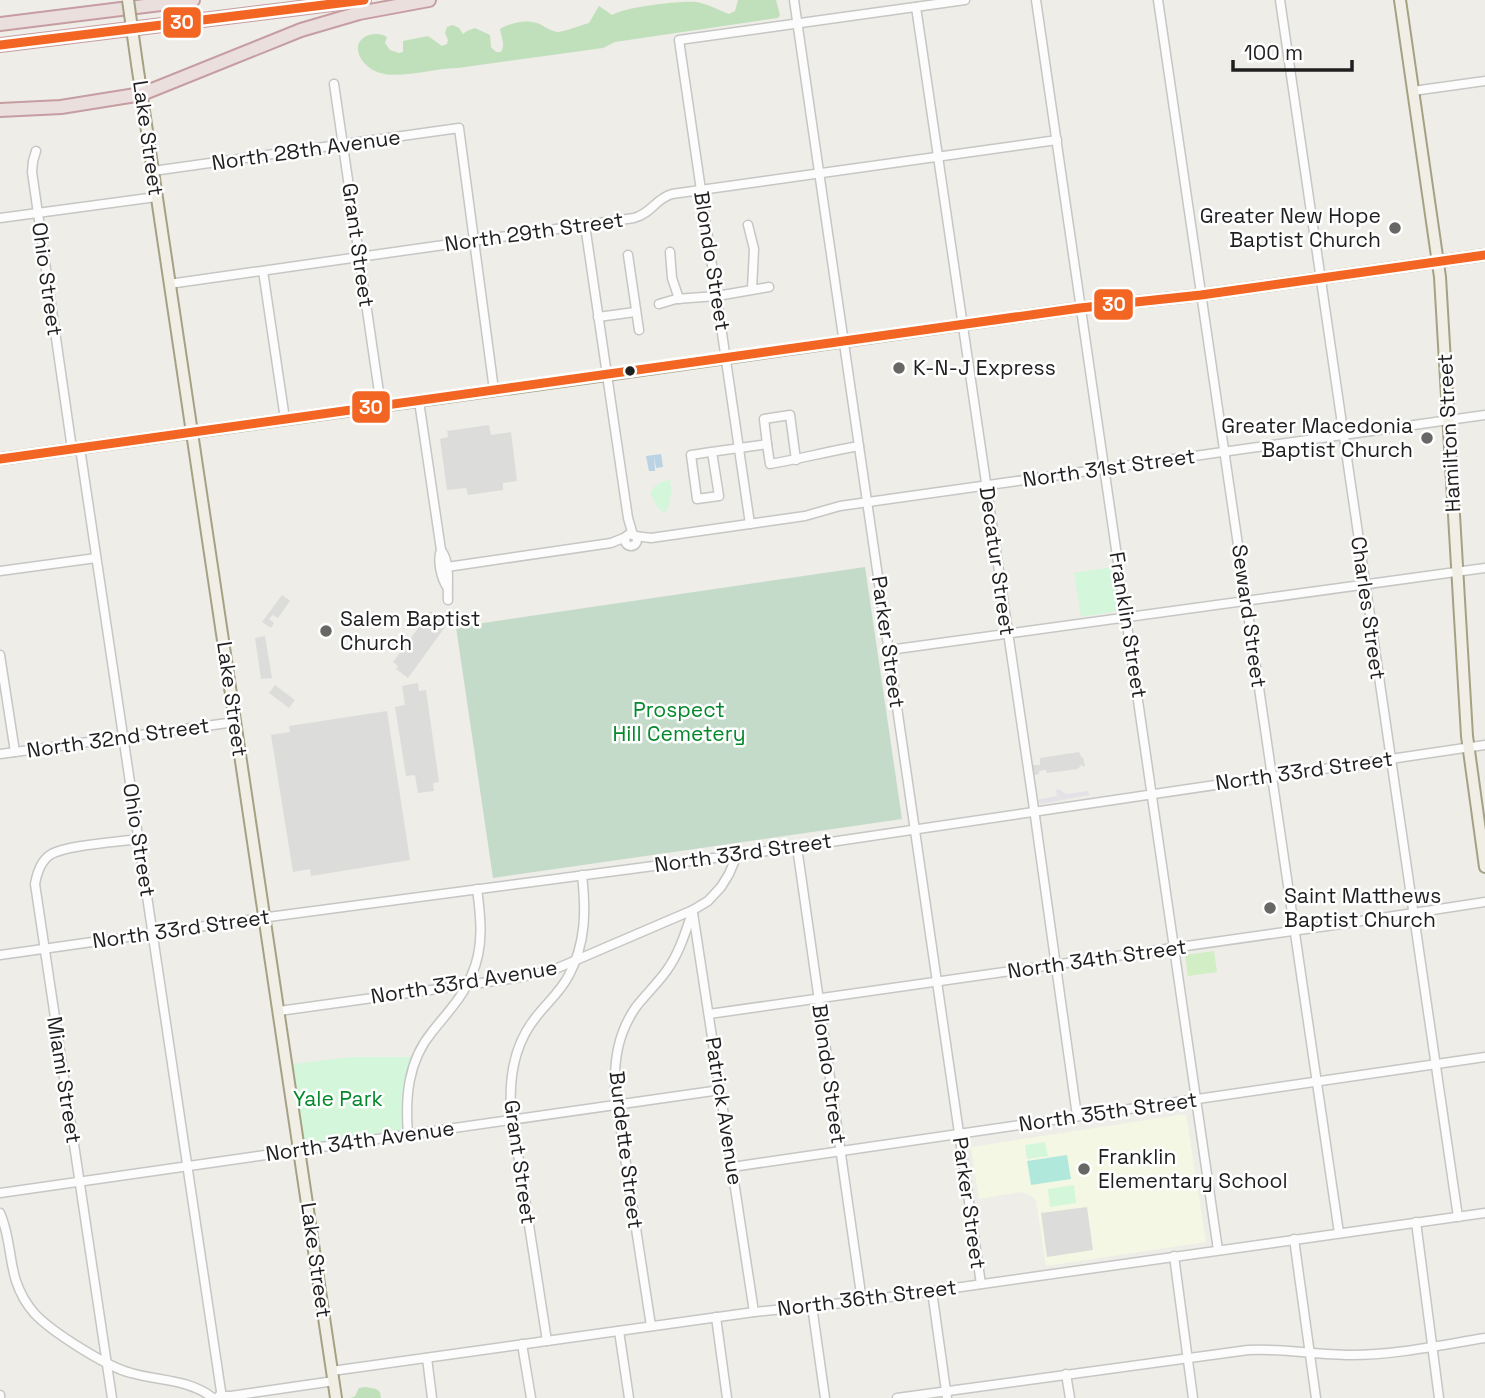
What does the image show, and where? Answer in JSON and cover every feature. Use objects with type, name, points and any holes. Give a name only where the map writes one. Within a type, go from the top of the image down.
[{"type":"highway","points":[[0,24],[193,0]]},
{"type":"highway","points":[[0,45],[364,0]]},
{"type":"highway","points":[[0,110],[55,107],[142,94],[301,30],[359,13],[429,0]]},
{"type":"main road","name":"Lake Street","points":[[128,0],[336,1398]]},
{"type":"main road","name":"Hamilton Street","points":[[1399,0],[1438,261],[1468,747],[1485,867]]},
{"type":"main road","points":[[0,459],[962,324],[1201,295],[1485,255]]},
{"type":"street","name":"Parker Street","points":[[793,0],[981,1284]]},
{"type":"street","points":[[797,23],[965,0]]},
{"type":"street","name":"Franklin Street","points":[[1036,0],[1218,1250]]},
{"type":"street","name":"Seward Street","points":[[1158,0],[1339,1233]]},
{"type":"street","name":"Charles Street","points":[[1280,0],[1458,1217]]},
{"type":"street","name":"Decatur Street","points":[[916,7],[1077,1116]]},
{"type":"street","name":"Blondo Street","points":[[750,524],[679,40],[797,23]]},
{"type":"street","points":[[1413,91],[1485,80]]},
{"type":"street","name":"Grant Street","points":[[334,84],[381,406]]},
{"type":"street","name":"North 28th Avenue","points":[[153,171],[458,128],[475,241]]},
{"type":"street","name":"North 29th Street","points":[[169,284],[638,217],[664,197],[701,190],[1057,141]]},
{"type":"street","name":"Ohio Street","points":[[37,151],[32,170],[38,213],[96,558],[139,839],[188,1167],[217,1397]]},
{"type":"street","points":[[0,218],[156,197]]},
{"type":"street","points":[[585,225],[631,539]]},
{"type":"street","points":[[748,225],[754,249],[752,289]]},
{"type":"street","points":[[475,241],[494,390]]},
{"type":"street","points":[[670,251],[679,299]]},
{"type":"street","points":[[628,255],[639,330]]},
{"type":"street","points":[[264,271],[285,419]]},
{"type":"street","points":[[659,304],[769,287]]},
{"type":"street","points":[[598,317],[635,312]]},
{"type":"street","points":[[419,401],[441,550],[445,556],[449,580],[448,600]]},
{"type":"street","points":[[796,460],[790,415],[764,419],[770,464],[796,460],[827,451],[859,446]]},
{"type":"street","name":"North 31st Street","points":[[447,567],[631,539],[804,517],[838,507],[986,485],[1485,415]]},
{"type":"street","points":[[712,452],[719,496],[697,499],[691,455],[767,444]]},
{"type":"street","points":[[441,550],[439,556],[443,581],[447,587]]},
{"type":"street","points":[[0,572],[96,558]]},
{"type":"street","points":[[889,650],[1485,568]]},
{"type":"street","points":[[0,655],[15,752]]},
{"type":"street","name":"North 32nd Street","points":[[0,754],[235,722]]},
{"type":"street","name":"North 33rd Street","points":[[0,955],[797,847],[1485,745]]},
{"type":"street","name":"Miami Street","points":[[112,1398],[35,884],[37,872],[45,859],[55,852],[139,839]]},
{"type":"street","name":"Blondo Street","points":[[797,847],[862,1301]]},
{"type":"street","name":"North 33rd Avenue","points":[[279,1011],[468,985],[544,972],[575,962],[708,901],[729,874],[737,855]]},
{"type":"street","name":"Grant Street","points":[[547,1341],[510,1101],[511,1081],[519,1046],[531,1023],[564,983],[580,948],[585,922],[582,875]]},
{"type":"street","points":[[408,1134],[407,1092],[415,1062],[430,1034],[458,1001],[473,974],[480,948],[477,889]]},
{"type":"street","name":"North 34th Street","points":[[709,1013],[1485,902]]},
{"type":"street","name":"Patrick Avenue","points":[[693,910],[754,1311]]},
{"type":"street","name":"Burdette Street","points":[[651,1326],[614,1085],[614,1068],[622,1033],[635,1009],[672,962],[693,910]]},
{"type":"street","name":"North 35th Street","points":[[732,1167],[1485,1057]]},
{"type":"street","name":"North 34th Avenue","points":[[0,1193],[720,1090]]},
{"type":"street","points":[[0,1213],[9,1238],[16,1279],[25,1300],[53,1329],[123,1371],[143,1377],[176,1381],[217,1397]]},
{"type":"street","name":"North 36th Street","points":[[217,1397],[426,1358],[522,1344],[754,1311],[862,1301],[1485,1213]]},
{"type":"street","points":[[1416,1222],[1439,1398]]},
{"type":"street","points":[[1294,1239],[1316,1398]]},
{"type":"street","points":[[1174,1256],[1193,1398]]},
{"type":"street","points":[[932,1291],[946,1395]]},
{"type":"street","points":[[812,1306],[825,1398]]},
{"type":"street","points":[[716,1317],[727,1398]]},
{"type":"street","points":[[619,1331],[629,1398]]},
{"type":"street","points":[[897,1398],[946,1395],[1066,1374],[1260,1349],[1372,1354],[1485,1338]]},
{"type":"street","points":[[522,1344],[531,1398]]},
{"type":"street","points":[[426,1358],[432,1398]]},
{"type":"street","points":[[1066,1374],[1070,1398]]},
{"type":"shaded area","points":[[489,425],[491,435],[511,432],[517,481],[503,483],[503,490],[468,495],[466,488],[447,490],[440,439],[448,437],[447,431]]},
{"type":"shaded area","points":[[661,454],[663,467],[656,468],[654,456],[655,471],[649,471],[646,456]]},
{"type":"shaded area","points":[[282,595],[290,601],[278,618],[273,615],[269,619],[274,623],[271,628],[262,622]]},
{"type":"shaded area","points":[[431,611],[448,623],[408,678],[396,669],[398,666],[393,662]]},
{"type":"shaded area","points":[[265,636],[272,678],[261,679],[255,638]]},
{"type":"shaded area","points":[[418,683],[419,691],[426,690],[439,782],[433,783],[434,791],[418,793],[415,775],[406,776],[395,707],[405,705],[402,686]]},
{"type":"shaded area","points":[[275,685],[295,700],[289,708],[269,693]]},
{"type":"shaded area","points":[[387,711],[410,860],[311,876],[310,869],[293,872],[271,735],[290,732],[289,726]]},
{"type":"shaded area","points":[[1079,752],[1085,767],[1081,765],[1078,769],[1047,773],[1046,770],[1039,771],[1039,774],[1033,777],[1031,763],[1040,765],[1040,758]]},
{"type":"shaded area","points":[[1056,790],[1066,794],[1088,791],[1089,795],[1041,804],[1036,800],[1057,796]]},
{"type":"shaded area","name":"Franklin Elementary School","points":[[1186,1114],[1206,1242],[1046,1266],[1036,1200],[1021,1192],[979,1199],[971,1147]]},
{"type":"shaded area","points":[[1067,1155],[1071,1179],[1031,1185],[1027,1161]]},
{"type":"shaded area","points":[[1087,1207],[1093,1250],[1047,1257],[1041,1213]]},
{"type":"green space","points":[[738,0],[776,0],[780,15],[778,18],[615,42],[603,48],[408,74],[389,75],[376,72],[363,61],[358,50],[360,41],[372,34],[387,37],[385,43],[390,50],[399,53],[403,52],[403,41],[428,36],[442,46],[447,44],[447,27],[453,25],[463,34],[475,28],[490,35],[491,47],[496,52],[501,52],[503,44],[500,29],[518,22],[540,24],[558,32],[589,23],[599,6],[612,15],[653,5],[697,2],[729,14],[735,11]]},
{"type":"green space","points":[[671,480],[672,490],[665,513],[658,508],[650,493],[654,487]]},
{"type":"green space","name":"Prospect Hill Cemetery","points":[[865,567],[902,819],[493,878],[456,627]]},
{"type":"green space","points":[[1112,567],[1118,611],[1081,617],[1074,573]]},
{"type":"green space","points":[[1214,951],[1217,972],[1188,976],[1185,955]]},
{"type":"green space","name":"Yale Park","points":[[351,1057],[411,1057],[403,1093],[402,1130],[304,1144],[292,1064]]},
{"type":"green space","points":[[1045,1142],[1048,1156],[1027,1159],[1025,1145]]},
{"type":"green space","points":[[1074,1185],[1076,1203],[1050,1207],[1048,1189]]},
{"type":"green space","points":[[359,1388],[376,1389],[381,1398],[351,1398]]},
{"type":"transit line","name":"30","points":[[0,45],[364,0]]},
{"type":"transit line","name":"30","points":[[0,459],[1080,308],[1201,295],[1485,255]]},
{"type":"place","name":"Greater New Hope Baptist Church","points":[[1395,228]]},
{"type":"place","name":"K-N-J Express","points":[[899,368]]},
{"type":"place","name":"Greater Macedonia Baptist Church","points":[[1427,438]]},
{"type":"place","name":"Salem Baptist Church","points":[[326,631]]},
{"type":"place","name":"Saint Matthews Baptist Church","points":[[1270,908]]},
{"type":"place","name":"Franklin Elementary School","points":[[1084,1169]]}]
